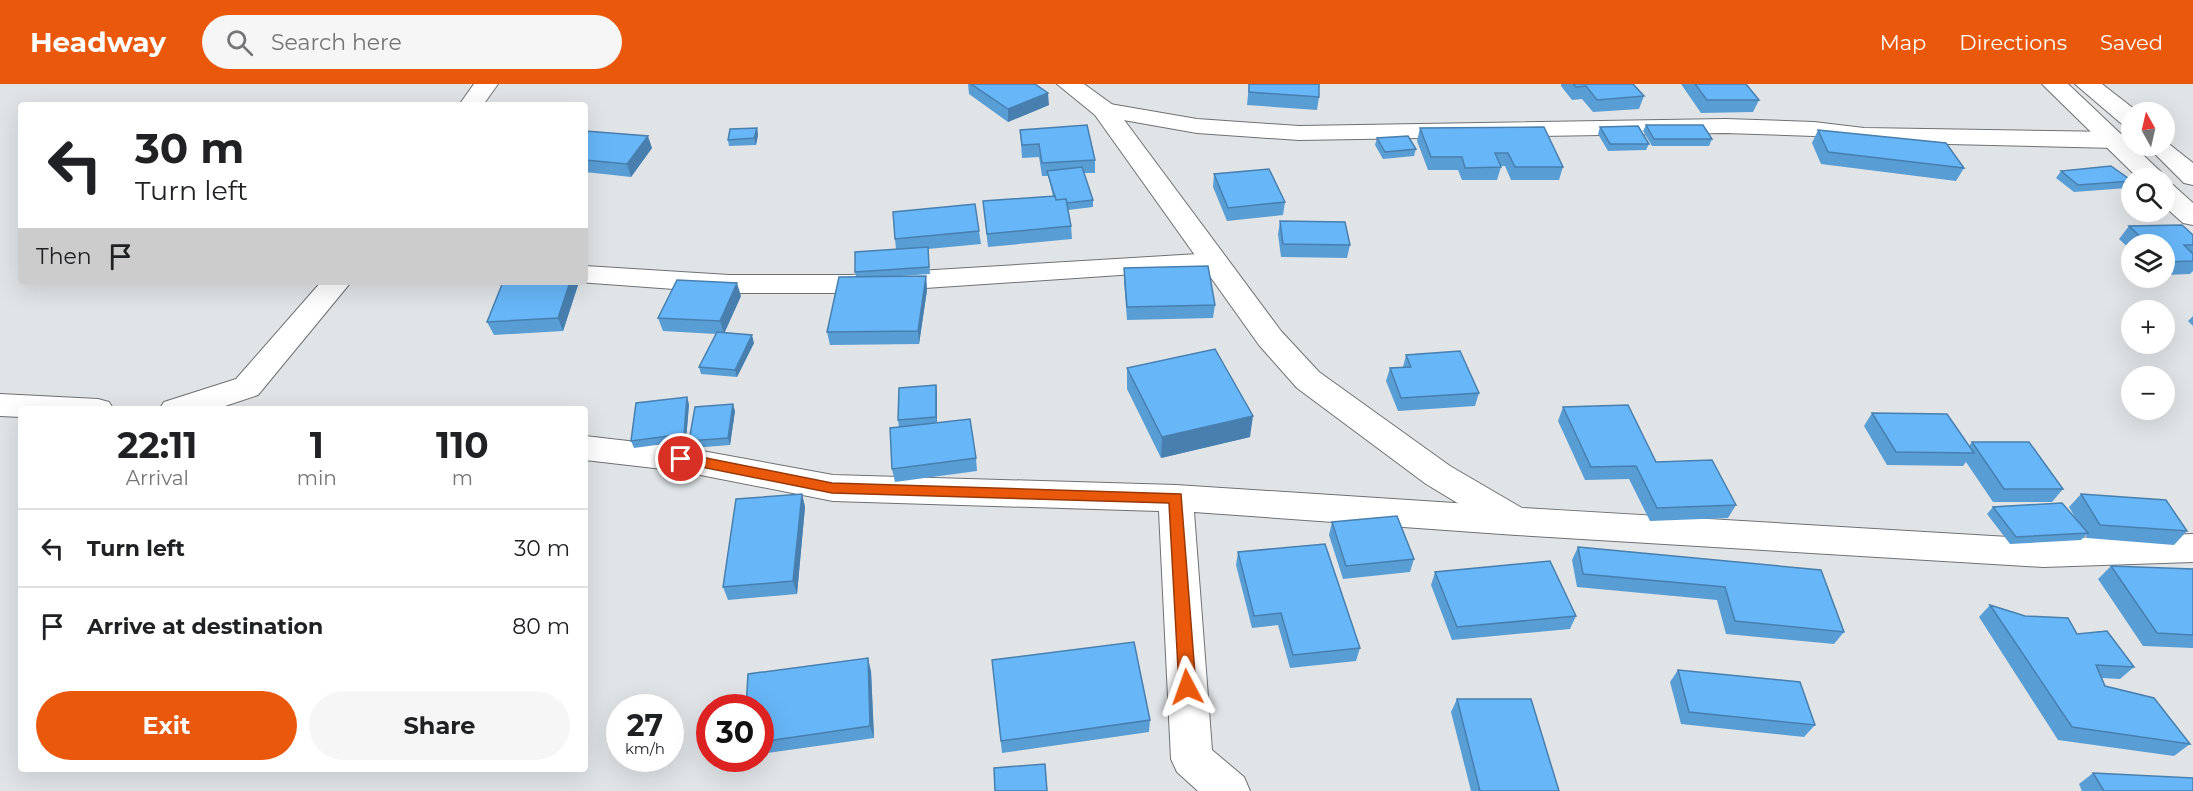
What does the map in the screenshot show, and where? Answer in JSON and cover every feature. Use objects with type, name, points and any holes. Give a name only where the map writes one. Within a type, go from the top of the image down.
[{"type":"street","points":[[473,102],[486,84]]},
{"type":"street","points":[[1069,84],[1104,110],[1270,338],[1308,380],[1386,440],[1516,521]]},
{"type":"street","points":[[2054,84],[2142,168]]},
{"type":"street","points":[[2087,84],[2121,111]]},
{"type":"street","points":[[1104,110],[1197,126],[1299,133],[1725,126],[1814,129],[1864,135],[2115,140]]},
{"type":"street","points":[[2171,156],[2193,177]]},
{"type":"street","points":[[2175,201],[2193,217]]},
{"type":"street","points":[[588,275],[729,284],[851,284],[1215,262]]},
{"type":"street","points":[[201,406],[252,398],[335,285]]},
{"type":"street","points":[[0,405],[20,406]]},
{"type":"street","points":[[588,448],[681,459],[832,488],[1176,498],[2043,553],[2193,548]]},
{"type":"street","points":[[1176,498],[1192,759],[1229,791]]},
{"type":"building","points":[[971,84],[1035,84],[1048,93],[1008,109]]},
{"type":"building","points":[[1249,84],[1319,84],[1319,97],[1249,92]]},
{"type":"building","points":[[1573,84],[1633,84],[1644,96],[1597,100],[1586,86],[1576,87]]},
{"type":"building","points":[[1695,84],[1746,84],[1759,100],[1707,100]]},
{"type":"building","points":[[1087,125],[1095,160],[1042,163],[1039,144],[1022,145],[1020,130]]},
{"type":"building","points":[[1646,125],[1703,125],[1712,139],[1654,139]]},
{"type":"building","points":[[1638,126],[1649,144],[1610,144],[1600,127]]},
{"type":"building","points":[[1544,127],[1563,167],[1515,167],[1508,153],[1495,153],[1501,167],[1465,168],[1462,157],[1431,157],[1420,128]]},
{"type":"building","points":[[757,128],[754,138],[728,140],[730,129]]},
{"type":"building","points":[[1818,130],[1946,143],[1964,168],[1828,152]]},
{"type":"building","points":[[588,131],[648,136],[627,164],[588,160]]},
{"type":"building","points":[[1408,136],[1416,149],[1385,152],[1377,138]]},
{"type":"building","points":[[2111,166],[2121,173],[2121,182],[2078,185],[2061,171]]},
{"type":"building","points":[[1082,167],[1093,200],[1067,203],[1066,199],[1056,200],[1047,171]]},
{"type":"building","points":[[1269,169],[1285,202],[1228,208],[1214,174]]},
{"type":"building","points":[[1055,196],[1056,200],[1066,199],[1071,226],[987,234],[983,201]]},
{"type":"building","points":[[975,204],[979,231],[895,239],[893,212]]},
{"type":"building","points":[[1280,221],[1345,222],[1350,245],[1283,244]]},
{"type":"building","points":[[2182,225],[2193,235],[2193,245],[2184,245],[2193,254],[2193,261],[2175,262],[2175,234],[2137,234],[2129,226]]},
{"type":"building","points":[[928,247],[929,267],[855,272],[855,252]]},
{"type":"building","points":[[1208,266],[1215,305],[1127,307],[1124,268]]},
{"type":"building","points":[[926,276],[918,331],[827,332],[839,277]]},
{"type":"building","points":[[677,280],[737,283],[720,321],[658,318]]},
{"type":"building","points":[[502,285],[569,285],[558,318],[487,322]]},
{"type":"building","points":[[717,332],[752,335],[735,370],[699,367]]},
{"type":"building","points":[[1215,349],[1253,416],[1162,437],[1127,368]]},
{"type":"building","points":[[1460,351],[1479,393],[1401,398],[1390,368],[1411,367],[1406,355]]},
{"type":"building","points":[[936,385],[936,417],[898,420],[899,388]]},
{"type":"building","points":[[687,397],[684,434],[631,441],[636,403]]},
{"type":"building","points":[[733,404],[728,438],[689,441],[695,407]]},
{"type":"building","points":[[1628,405],[1656,462],[1712,460],[1736,505],[1657,508],[1636,466],[1591,467],[1563,407]]},
{"type":"building","points":[[1872,413],[1947,414],[1974,453],[1896,452]]},
{"type":"building","points":[[970,419],[976,458],[892,469],[890,428]]},
{"type":"building","points":[[1972,442],[2029,442],[2063,489],[2004,489]]},
{"type":"building","points":[[802,494],[793,581],[723,587],[736,499]]},
{"type":"building","points":[[2081,494],[2166,500],[2187,531],[2100,525]]},
{"type":"building","points":[[2062,503],[2088,533],[2016,537],[1993,507]]},
{"type":"building","points":[[1397,516],[1414,559],[1346,566],[1332,522]]},
{"type":"building","points":[[1325,544],[1360,648],[1293,655],[1281,613],[1254,616],[1238,552]]},
{"type":"building","points":[[1578,547],[1821,570],[1844,632],[1735,621],[1725,587],[1583,574]]},
{"type":"building","points":[[1550,561],[1576,616],[1457,627],[1435,572]]},
{"type":"building","points":[[2111,566],[2193,569],[2193,635],[2157,633]]},
{"type":"building","points":[[1990,605],[2025,616],[2068,618],[2077,634],[2107,631],[2134,667],[2096,665],[2105,686],[2154,698],[2190,744],[2072,727]]},
{"type":"building","points":[[1134,642],[1150,720],[1001,741],[992,660]]},
{"type":"building","points":[[868,658],[870,726],[774,740],[774,694],[747,694],[748,674]]},
{"type":"building","points":[[1678,670],[1800,682],[1815,725],[1689,712]]},
{"type":"building","points":[[1457,699],[1531,699],[1559,791],[1480,791]]},
{"type":"building","points":[[1045,764],[1047,791],[995,791],[994,768]]},
{"type":"building","points":[[2093,773],[2193,778],[2193,791],[2104,791]]},
{"type":"route","points":[[681,459],[832,488],[1176,498],[1187,687]]}]
